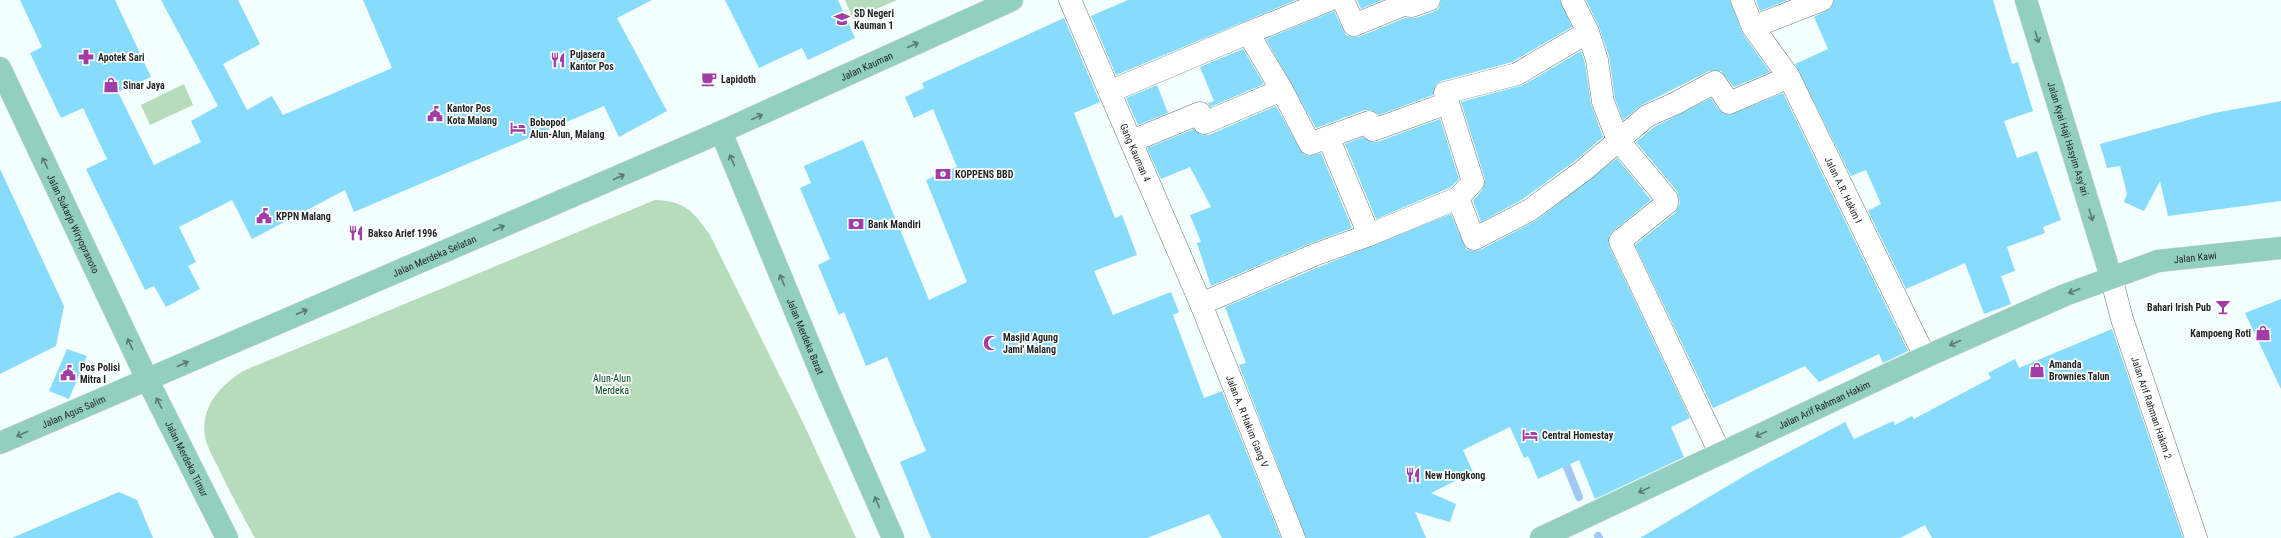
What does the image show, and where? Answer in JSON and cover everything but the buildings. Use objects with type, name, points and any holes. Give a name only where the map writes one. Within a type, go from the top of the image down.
[{"type":"main road","name":"Jalan Kauman","points":[[721,132],[989,5],[1012,0]]},
{"type":"main road","name":"Jalan Kyai Haji Hasyim Asy'ari","points":[[2026,0],[2111,277]]},
{"type":"main road","name":"Jalan Sukarjo Wiryopranoto","points":[[0,68],[147,379]]},
{"type":"main road","name":"Jalan Merdeka Selatan","points":[[147,379],[721,132]]},
{"type":"main road","name":"Jalan Merdeka Barat","points":[[721,132],[828,390],[893,538]]},
{"type":"main road","name":"Jalan Kawi","points":[[2111,277],[2158,261],[2281,248]]},
{"type":"main road","name":"Jalan Arif Rahman Hakim","points":[[1541,538],[1925,357],[2065,295],[2111,277]]},
{"type":"main road","name":"Jalan Agus Salim","points":[[0,443],[147,379]]},
{"type":"main road","name":"Jalan Merdeka Timur","points":[[147,379],[227,538]]},
{"type":"street","name":"Gang Kauman 4","points":[[1070,0],[1111,91],[1201,304]]},
{"type":"street","points":[[1111,91],[1329,0]]},
{"type":"street","points":[[1343,0],[1354,25],[1414,4]]},
{"type":"street","points":[[1572,0],[1588,32],[1597,60],[1603,102],[1618,140],[1667,199],[1667,203],[1620,241],[1720,453]]},
{"type":"street","name":"Jalan A.R. Hakim I","points":[[1742,0],[1754,27],[1789,77],[1925,357]]},
{"type":"street","points":[[1754,27],[1822,0]]},
{"type":"street","points":[[1201,304],[1314,255],[1370,235],[1462,192],[1473,182],[1444,105],[1446,93],[1517,74],[1588,32]]},
{"type":"street","points":[[1248,33],[1282,90],[1310,144],[1369,122],[1373,130],[1444,105]]},
{"type":"street","points":[[1462,192],[1474,239],[1530,210],[1584,170],[1647,116],[1676,103],[1715,82],[1729,103],[1789,77]]},
{"type":"street","points":[[1132,140],[1200,113],[1204,124],[1282,90]]},
{"type":"street","points":[[1328,137],[1370,235]]},
{"type":"street","name":"Jalan Arif Rahman Hakim 2","points":[[2111,277],[2122,319],[2196,538]]},
{"type":"street","name":"Jalan A. R Hakim Gang V","points":[[1201,304],[1293,538]]},
{"type":"green space","points":[[845,0],[897,0],[853,19]]},
{"type":"green space","points":[[184,84],[193,105],[150,125],[141,105]]},
{"type":"green space","name":"Alun-Alun Merdeka","points":[[655,200],[681,205],[693,214],[710,235],[807,431],[856,538],[255,538],[212,456],[205,436],[204,425],[209,406],[227,383],[243,371]]},
{"type":"waterway","points":[[1563,457],[1579,497]]},
{"type":"place","name":"SD Negeri Kauman 1","points":[[842,19]]},
{"type":"place","name":"Apotek Sari","points":[[86,57]]},
{"type":"place","name":"Pujasera Kantor Pos","points":[[558,60]]},
{"type":"place","name":"Lapidoth","points":[[709,79]]},
{"type":"place","name":"Sinar Jaya","points":[[111,85]]},
{"type":"place","name":"Kantor Pos Kota Malang","points":[[435,114]]},
{"type":"place","name":"Bobopod Alun-Alun, Malang","points":[[518,128]]},
{"type":"place","name":"KOPPENS BBD","points":[[943,174]]},
{"type":"place","name":"KPPN Malang","points":[[264,216]]},
{"type":"place","name":"Bank Mandiri","points":[[856,224]]},
{"type":"place","name":"Bakso Arief 1996","points":[[356,233]]},
{"type":"place","name":"Bahari Irish Pub","points":[[2223,307]]},
{"type":"place","name":"Kampoeng Roti","points":[[2263,333]]},
{"type":"place","name":"Masjid Agung Jami' Malang","points":[[991,343]]},
{"type":"place","name":"Amanda Brownies Talun","points":[[2037,370]]},
{"type":"place","name":"Pos Polisi Mitra I","points":[[68,373]]},
{"type":"place","name":"Central Homestay","points":[[1530,435]]},
{"type":"place","name":"New Hongkong","points":[[1413,475]]}]
